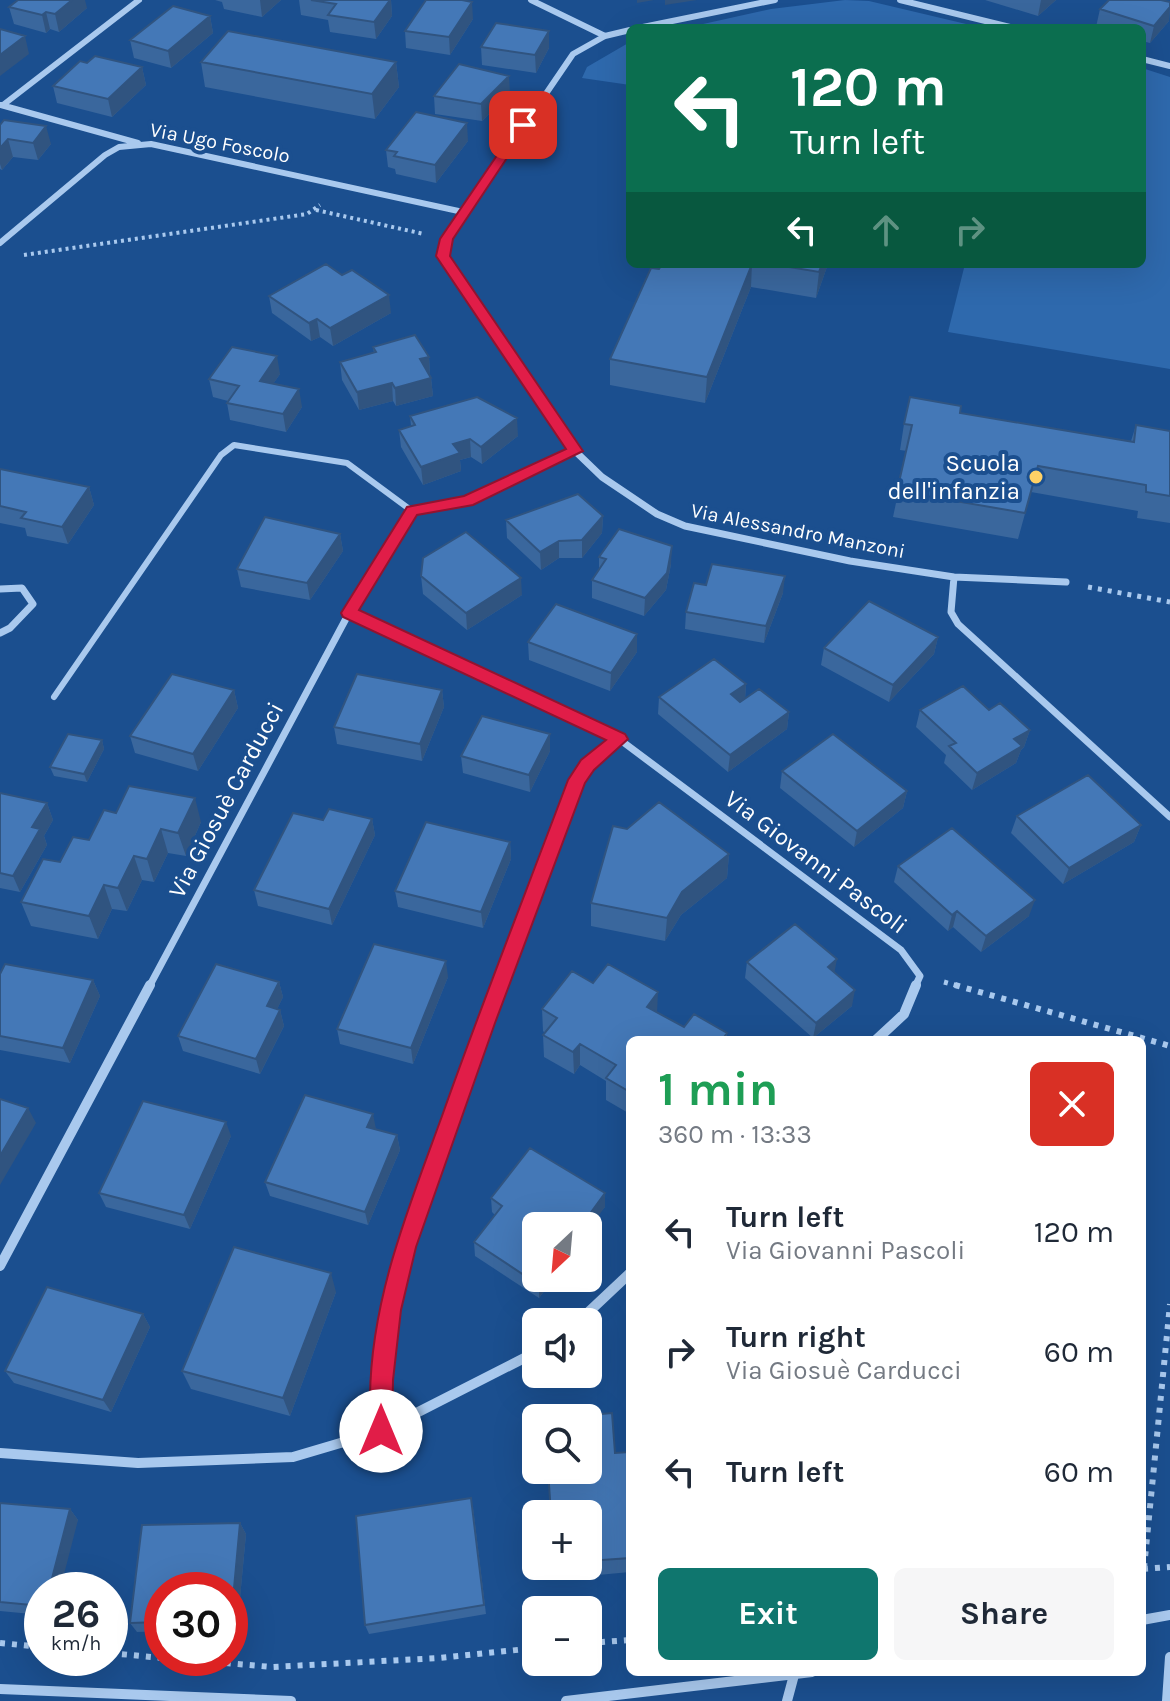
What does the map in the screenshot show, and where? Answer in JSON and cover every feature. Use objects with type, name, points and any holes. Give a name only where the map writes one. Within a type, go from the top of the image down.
[{"type":"street","points":[[2,105],[139,0]]},
{"type":"street","points":[[531,0],[605,36]]},
{"type":"street","points":[[658,24],[775,0]]},
{"type":"street","points":[[900,0],[998,24]]},
{"type":"street","name":"Via Alessandro Manzoni","points":[[626,31],[605,36],[573,54],[463,212],[447,239],[443,256],[575,451],[630,499],[685,526],[850,561],[954,577],[1066,582]]},
{"type":"street","points":[[1146,60],[1170,66]]},
{"type":"street","points":[[2,105],[139,143]]},
{"type":"street","name":"Via Ugo Foscolo","points":[[0,243],[105,155],[119,147],[139,143],[197,151],[463,212]]},
{"type":"street","points":[[412,511],[468,501],[575,451]]},
{"type":"street","name":"Via Giosuè Carducci","points":[[0,1266],[349,613],[412,511]]},
{"type":"street","points":[[954,577],[951,612],[958,624],[1170,817]]},
{"type":"street","points":[[0,589],[22,588],[33,604],[10,628],[0,633]]},
{"type":"street","name":"Via Giovanni Pascoli","points":[[349,613],[619,739],[901,950],[920,976]]},
{"type":"street","points":[[381,1431],[381,1380],[390,1310],[405,1247],[577,780],[587,765],[619,739]]},
{"type":"street","points":[[880,1036],[904,1014],[920,976]]},
{"type":"street","points":[[593,1308],[626,1277]]},
{"type":"street","points":[[0,1453],[138,1463],[293,1457],[381,1431],[522,1359]]},
{"type":"street","points":[[1146,1619],[1170,1615]]},
{"type":"street","points":[[1167,1701],[1170,1657]]},
{"type":"street","points":[[566,1701],[785,1676]]},
{"type":"street","points":[[787,1701],[794,1676]]},
{"type":"street","points":[[0,1689],[291,1701]]},
{"type":"lane","points":[[54,697],[221,455],[234,445],[347,463],[412,511]]},
{"type":"path","points":[[316,210],[325,199]]},
{"type":"path","points":[[19,256],[316,210],[429,235]]},
{"type":"path","points":[[1066,582],[1170,602]]},
{"type":"path","points":[[920,976],[1134,1036]]},
{"type":"path","points":[[1146,1039],[1170,1046]]},
{"type":"path","points":[[1146,1540],[1170,1304]]},
{"type":"path","points":[[1146,1569],[1170,1567]]},
{"type":"path","points":[[602,1642],[626,1640]]},
{"type":"path","points":[[0,1643],[24,1645]]},
{"type":"path","points":[[248,1665],[272,1667],[439,1658],[522,1649]]},
{"type":"shaded area","points":[[845,0],[869,1],[966,24],[703,24],[771,9]]},
{"type":"shaded area","points":[[626,44],[626,84],[582,78],[587,67]]},
{"type":"shaded area","points":[[1146,69],[1170,77],[1170,369],[948,332],[964,268],[1146,268]]},
{"type":"building","points":[[18,0],[72,0],[55,14],[46,12],[42,15],[9,7]]},
{"type":"building","points":[[311,0],[390,0],[374,22],[328,15],[336,4]]},
{"type":"building","points":[[426,0],[472,2],[449,37],[405,31]]},
{"type":"building","points":[[1109,0],[1161,0],[1170,2],[1170,7],[1154,26],[1100,9]]},
{"type":"building","points":[[173,6],[210,16],[168,51],[130,40]]},
{"type":"building","points":[[496,23],[549,31],[535,55],[481,47]]},
{"type":"building","points":[[0,29],[25,36],[0,55]]},
{"type":"building","points":[[228,31],[396,62],[372,94],[201,62]]},
{"type":"building","points":[[95,56],[142,67],[108,99],[53,86],[80,61],[87,63]]},
{"type":"building","points":[[459,64],[509,76],[481,104],[434,96]]},
{"type":"building","points":[[416,112],[467,123],[435,165],[394,156],[397,152],[386,150]]},
{"type":"building","points":[[4,120],[46,126],[33,143],[8,139],[0,148],[0,125]]},
{"type":"building","points":[[326,264],[342,275],[352,270],[389,295],[330,328],[317,319],[309,323],[269,296]]},
{"type":"building","points":[[651,268],[750,268],[707,377],[610,359]]},
{"type":"building","points":[[795,268],[820,268],[819,272]]},
{"type":"building","points":[[415,335],[429,357],[420,359],[431,378],[395,388],[392,383],[357,392],[340,362],[376,352],[373,347]]},
{"type":"building","points":[[232,347],[277,356],[260,381],[299,389],[283,414],[227,403],[239,386],[209,379]]},
{"type":"building","points":[[477,397],[517,418],[481,447],[470,439],[453,444],[460,453],[421,467],[399,430],[415,425],[410,416]]},
{"type":"building","points":[[910,397],[961,406],[960,413],[1134,442],[1136,425],[1170,431],[1170,496],[1146,492],[1146,485],[1038,466],[1025,513],[897,491],[912,425],[904,424]]},
{"type":"building","points":[[0,469],[89,487],[62,527],[21,518],[26,512],[0,506]]},
{"type":"building","points":[[578,494],[603,516],[582,540],[559,541],[540,552],[506,520]]},
{"type":"building","points":[[265,517],[340,534],[307,583],[237,569]]},
{"type":"building","points":[[619,529],[672,546],[667,573],[645,598],[592,580],[606,559],[599,557]]},
{"type":"building","points":[[466,532],[521,578],[466,613],[421,576],[423,558]]},
{"type":"building","points":[[712,564],[785,576],[766,626],[686,612],[694,583],[706,585]]},
{"type":"building","points":[[869,601],[938,637],[893,685],[824,648]]},
{"type":"building","points":[[556,604],[637,634],[611,673],[528,642]]},
{"type":"building","points":[[714,659],[746,684],[731,694],[740,702],[759,689],[789,712],[730,755],[659,697]]},
{"type":"building","points":[[172,674],[234,690],[193,754],[130,736]]},
{"type":"building","points":[[357,674],[442,690],[420,744],[334,727]]},
{"type":"building","points":[[963,686],[989,710],[1000,703],[1030,730],[1014,739],[1022,746],[977,773],[949,746],[956,743],[920,710]]},
{"type":"building","points":[[482,716],[550,734],[529,775],[461,756]]},
{"type":"building","points":[[68,734],[102,740],[84,774],[50,767]]},
{"type":"building","points":[[833,734],[907,791],[857,831],[782,771]]},
{"type":"building","points":[[1088,775],[1141,825],[1069,868],[1017,816]]},
{"type":"building","points":[[129,786],[195,798],[178,833],[161,829],[147,859],[134,856],[118,888],[104,885],[89,916],[21,902],[43,859],[60,862],[73,837],[89,840],[104,810],[116,813]]},
{"type":"building","points":[[0,793],[47,803],[32,827],[40,829],[13,876],[0,873]]},
{"type":"building","points":[[659,802],[729,854],[682,892],[667,918],[591,903],[613,826],[627,829]]},
{"type":"building","points":[[329,809],[372,819],[329,909],[254,890],[293,813],[323,820]]},
{"type":"building","points":[[426,822],[510,842],[481,912],[395,891]]},
{"type":"building","points":[[952,828],[1035,900],[986,936],[957,911],[952,915],[898,866]]},
{"type":"building","points":[[795,924],[837,959],[828,967],[855,990],[816,1023],[747,962]]},
{"type":"building","points":[[374,944],[446,961],[411,1048],[337,1029]]},
{"type":"building","points":[[5,964],[93,980],[63,1048],[0,1036],[0,974]]},
{"type":"building","points":[[216,964],[279,982],[267,1006],[280,1010],[256,1059],[178,1036]]},
{"type":"building","points":[[608,964],[658,992],[647,1007],[684,1027],[694,1014],[727,1033],[725,1036],[626,1036],[626,1090],[606,1078],[616,1065],[580,1044],[573,1052],[543,1035],[557,1018],[542,1009],[572,971],[593,983]]},
{"type":"building","points":[[305,1095],[373,1114],[367,1127],[397,1135],[365,1212],[265,1182]]},
{"type":"building","points":[[0,1099],[28,1108],[0,1156]]},
{"type":"building","points":[[143,1101],[226,1122],[184,1215],[99,1193]]},
{"type":"building","points":[[530,1148],[605,1193],[591,1212],[522,1212],[522,1274],[474,1242],[502,1206],[491,1198]]},
{"type":"building","points":[[234,1247],[331,1273],[283,1398],[182,1371]]},
{"type":"building","points":[[47,1287],[143,1314],[103,1400],[5,1371]]},
{"type":"building","points":[[612,1413],[615,1453],[626,1452],[626,1558],[602,1560],[602,1500],[550,1500],[549,1484],[602,1484],[602,1414]]},
{"type":"building","points":[[471,1498],[484,1605],[365,1625],[356,1516]]},
{"type":"building","points":[[0,1503],[70,1509],[54,1572],[24,1572],[24,1604],[0,1602]]},
{"type":"building","points":[[240,1523],[236,1572],[144,1572],[144,1623],[130,1623],[142,1525]]},
{"type":"place","name":"Scuola dell'infanzia","points":[[1036,477]]},
{"type":"route","points":[[381,1431],[381,1380],[390,1310],[405,1247],[577,780],[587,765],[619,739],[362,616],[349,613],[412,511],[468,501],[575,451],[443,256],[447,239],[463,212],[523,125]]}]
